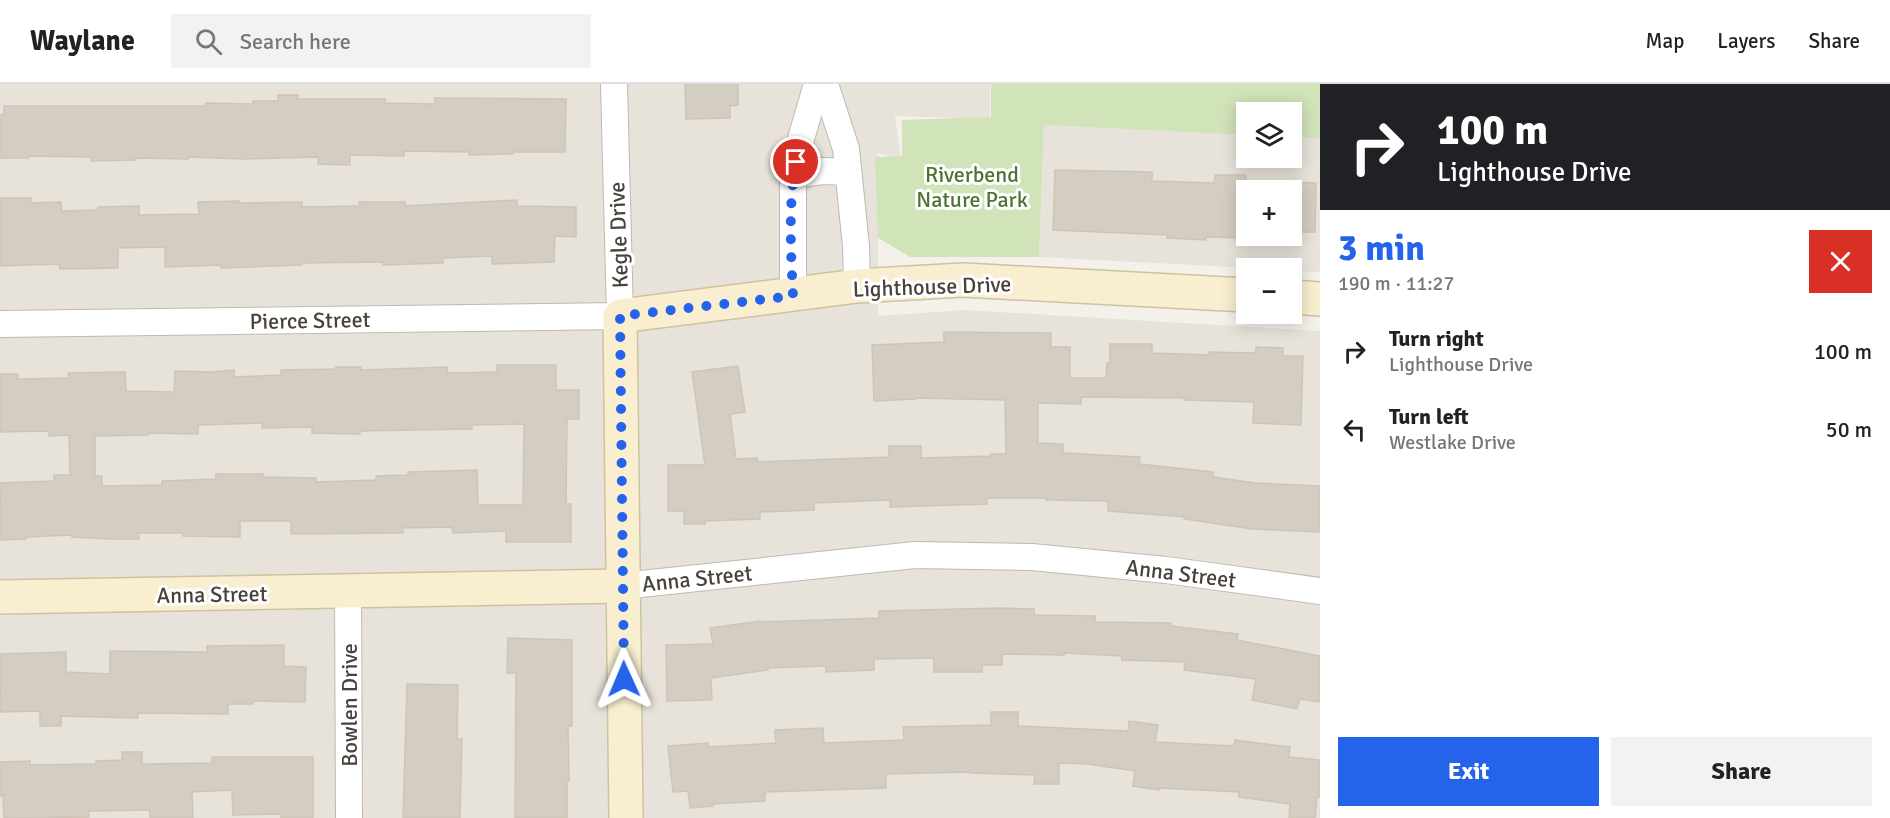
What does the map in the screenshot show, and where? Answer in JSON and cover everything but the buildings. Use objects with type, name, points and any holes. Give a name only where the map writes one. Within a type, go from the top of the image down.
[{"type":"street","name":"Kegle Drive","points":[[614,84],[620,316],[626,818]]},
{"type":"street","points":[[793,296],[793,176],[798,149],[817,84]]},
{"type":"street","points":[[825,84],[846,149],[856,246],[857,286]]},
{"type":"street","points":[[793,176],[823,171],[848,172]]},
{"type":"street","name":"Lighthouse Drive","points":[[620,316],[793,296],[857,286],[963,280],[1236,294]]},
{"type":"street","points":[[1302,298],[1320,299]]},
{"type":"street","name":"Pierce Street","points":[[0,324],[620,316]]},
{"type":"street","name":"Anna Street","points":[[0,597],[622,586],[915,555],[1032,557],[1166,570],[1320,591]]},
{"type":"street","name":"Bowlen Drive","points":[[348,591],[349,818]]},
{"type":"shaded area","points":[[0,84],[990,84],[990,119],[895,116],[901,159],[878,153],[878,316],[964,310],[1320,331],[1320,818],[0,818]]},
{"type":"shaded area","points":[[1044,125],[1236,135],[1236,168],[1302,168],[1302,138],[1320,139],[1320,272],[1302,271],[1302,258],[1236,258],[1236,267],[1039,257]]},
{"type":"green space","name":"Riverbend Nature Park","points":[[991,84],[1320,84],[1320,139],[1302,138],[1302,102],[1236,102],[1236,135],[1044,125],[1039,257],[910,257],[878,238],[875,157],[902,156],[902,120],[991,117]]},
{"type":"route","points":[[624,679],[620,316],[793,296],[793,176],[796,162]]}]
